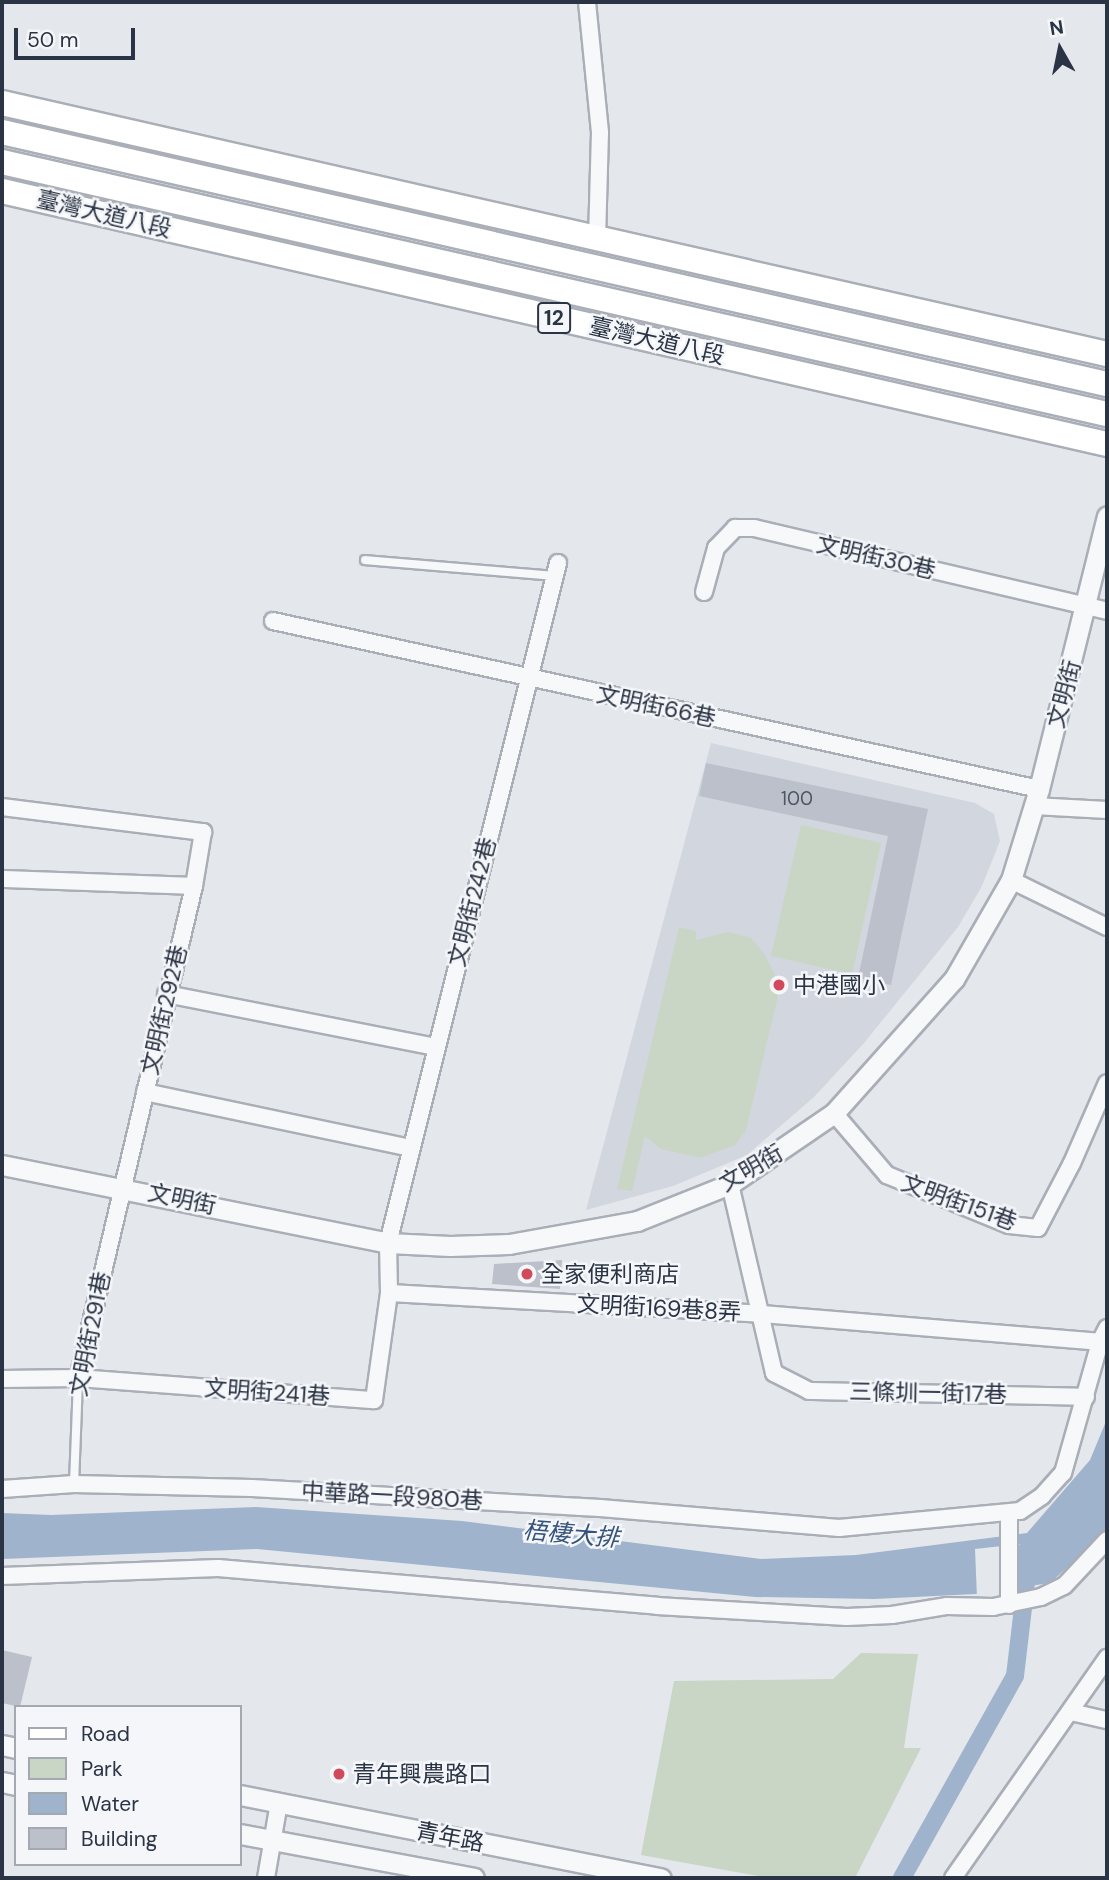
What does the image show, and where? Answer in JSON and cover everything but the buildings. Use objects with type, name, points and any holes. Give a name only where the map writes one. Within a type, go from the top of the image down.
[{"type":"main road","points":[[2,103],[1107,354]]},
{"type":"main road","points":[[2,132],[1107,384]]},
{"type":"main road","name":"臺灣大道八段","points":[[2,162],[1107,414]]},
{"type":"main road","name":"臺灣大道八段","points":[[2,191],[1107,444]]},
{"type":"street","points":[[587,2],[600,132],[597,238]]},
{"type":"street","name":"文明街","points":[[2,1165],[388,1242],[485,1245],[566,1236],[637,1221],[730,1184],[834,1113],[954,979],[1011,880],[1087,606],[1107,516]]},
{"type":"street","name":"文明街30巷","points":[[704,592],[716,548],[735,528],[754,528],[1107,611]]},
{"type":"street","name":"文明街242巷","points":[[388,1242],[556,570]]},
{"type":"street","name":"文明街66巷","points":[[273,621],[1036,797],[1107,810]]},
{"type":"street","name":"文明街292巷","points":[[2,807],[204,832],[194,886],[121,1187]]},
{"type":"street","points":[[2,879],[194,886]]},
{"type":"street","points":[[1011,880],[1107,927]]},
{"type":"street","points":[[166,994],[435,1047]]},
{"type":"street","name":"文明街151巷","points":[[834,1113],[887,1175],[1009,1225],[1038,1228],[1072,1163],[1107,1083]]},
{"type":"street","points":[[145,1092],[411,1148]]},
{"type":"street","points":[[730,1184],[761,1314]]},
{"type":"street","name":"文明街291巷","points":[[78,1378],[121,1187]]},
{"type":"street","name":"文明街241巷","points":[[2,1379],[78,1378],[374,1400],[388,1293],[388,1242]]},
{"type":"street","name":"文明街169巷8弄","points":[[388,1293],[1104,1335]]},
{"type":"street","name":"三條圳一街17巷","points":[[761,1314],[775,1373],[809,1391],[1086,1397]]},
{"type":"street","points":[[1009,1605],[1009,1513],[1020,1511],[1042,1496],[1063,1473],[1104,1335]]},
{"type":"street","name":"中華路一段980巷","points":[[2,1489],[74,1484],[252,1488],[586,1507],[839,1528],[1009,1513]]},
{"type":"street","points":[[2,1576],[218,1568],[657,1606],[847,1616],[892,1615],[947,1605],[1009,1605],[1041,1597],[1064,1586],[1107,1540]]},
{"type":"street","points":[[953,1878],[1107,1658]]},
{"type":"street","points":[[1071,1712],[1107,1720]]},
{"type":"street","name":"青年路","points":[[242,1795],[661,1878]]},
{"type":"street","points":[[266,1878],[279,1803]]},
{"type":"street","name":"青年路","points":[[242,1834],[474,1878]]},
{"type":"lane","points":[[365,559],[556,570]]},
{"type":"lane","name":"文明街291巷","points":[[74,1484],[78,1378]]},
{"type":"shaded area","name":"中港國小","points":[[711,743],[975,803],[994,814],[1000,841],[982,886],[958,927],[864,1043],[814,1097],[747,1155],[673,1186],[586,1210]]},
{"type":"green space","points":[[801,825],[881,843],[852,974],[771,956]]},
{"type":"green space","points":[[679,927],[696,931],[696,940],[728,932],[751,938],[765,955],[775,975],[778,996],[746,1130],[735,1145],[700,1158],[661,1149],[645,1136],[632,1191],[617,1189]]},
{"type":"green space","points":[[861,1653],[918,1654],[904,1748],[921,1748],[855,1878],[770,1878],[641,1855],[674,1681],[833,1679]]},
{"type":"water","points":[[1107,1419],[1107,1531],[1050,1583],[976,1594],[874,1599],[755,1597],[257,1549],[2,1559],[2,1513],[51,1515],[256,1507],[462,1521],[761,1559],[856,1555],[1027,1533],[1090,1460]]},
{"type":"pier","points":[[1020,1544],[1013,1554],[1014,1592],[977,1598],[975,1549]]},
{"type":"waterway","points":[[902,1878],[1015,1676],[1028,1566]]},
{"type":"place","name":"中港國小","points":[[779,985]]},
{"type":"place","name":"全家便利商店","points":[[527,1274]]},
{"type":"place","name":"青年興農路口","points":[[339,1774]]},
{"type":"water label","name":"梧棲大排","points":[[571,1534]]}]
